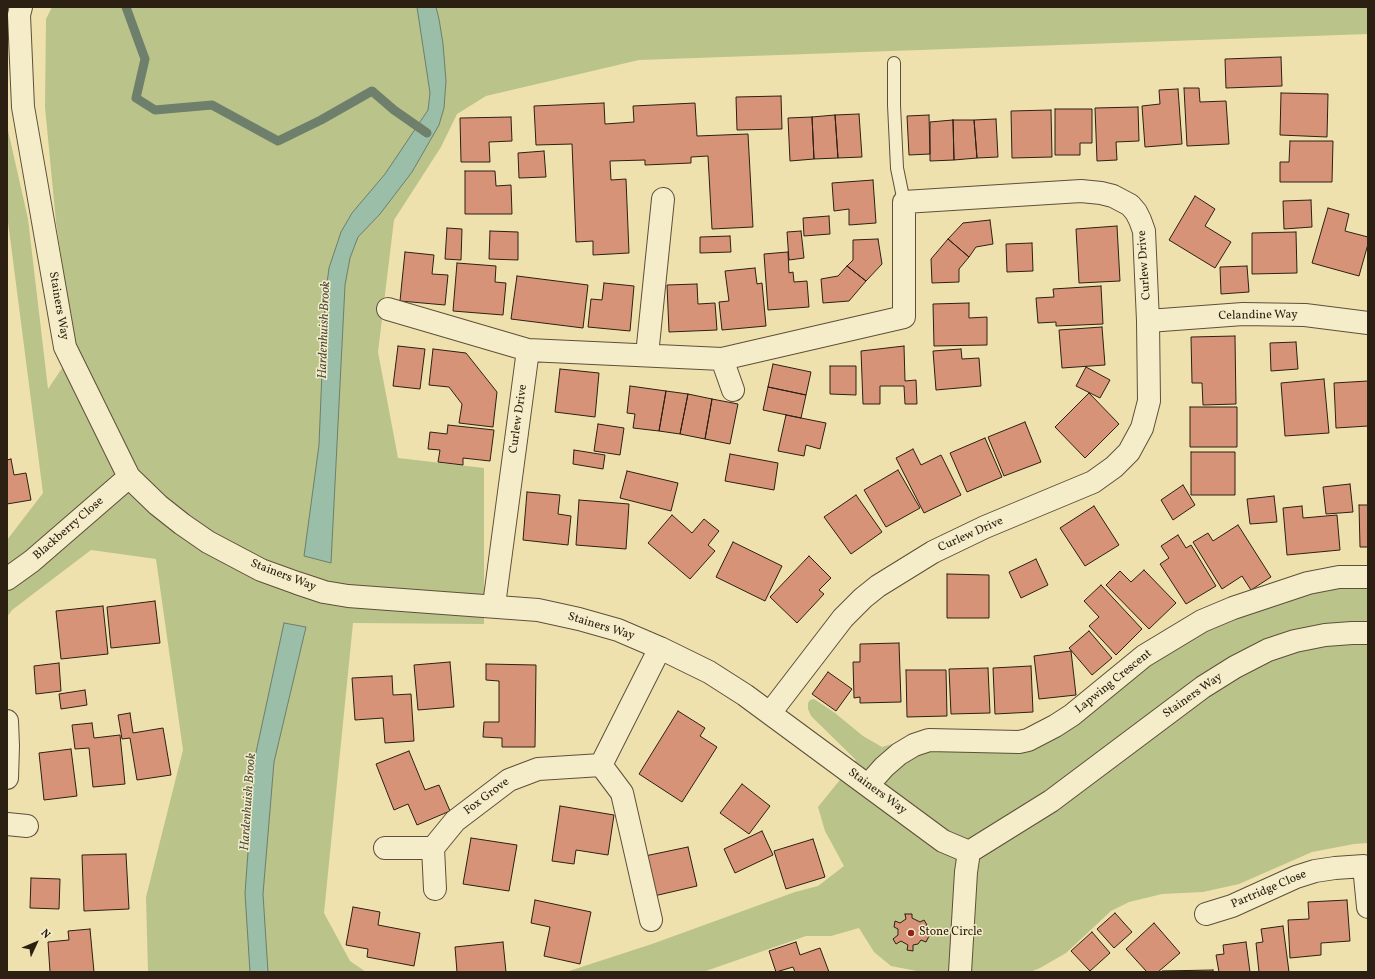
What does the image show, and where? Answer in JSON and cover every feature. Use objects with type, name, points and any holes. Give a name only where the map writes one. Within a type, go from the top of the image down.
[{"type":"street","name":"Stainers Way","points":[[21,7],[19,16],[23,107],[65,347],[129,477],[158,505],[182,524],[208,542],[261,570],[324,592],[348,596],[538,610],[579,619],[618,630],[660,648],[709,672],[770,713],[943,841],[968,852],[1052,801],[1203,687],[1235,667],[1268,650],[1296,641],[1325,636],[1368,633]]},
{"type":"street","name":"Stainers Way","points":[[7,86],[23,107]]},
{"type":"street","name":"Curlew Drive","points":[[770,713],[843,618],[863,598],[878,586],[933,552],[985,527],[1093,482],[1105,475],[1129,452],[1142,428],[1150,401],[1144,232],[1136,212],[1130,205],[1122,200],[1101,193],[1081,191],[904,202]]},
{"type":"street","points":[[647,355],[663,199]]},
{"type":"street","points":[[388,309],[528,350],[722,359],[904,316],[904,202]]},
{"type":"street","name":"Celandine Way","points":[[1148,321],[1243,314],[1305,315],[1368,323]]},
{"type":"street","name":"Curlew Drive","points":[[494,606],[528,350]]},
{"type":"street","points":[[722,359],[734,390]]},
{"type":"street","name":"Blackberry Close","points":[[7,579],[32,561],[129,477]]},
{"type":"street","name":"Lapwing Crescent","points":[[868,785],[884,767],[899,754],[914,745],[929,740],[1019,742],[1033,738],[1072,715],[1144,656],[1202,621],[1233,608],[1308,583],[1339,577],[1368,577]]},
{"type":"street","points":[[651,920],[622,793],[601,765],[660,648]]},
{"type":"street","points":[[7,722],[7,778]]},
{"type":"street","name":"Fox Grove","points":[[433,848],[456,821],[509,780],[538,769],[601,765]]},
{"type":"street","points":[[385,848],[433,848],[435,889]]},
{"type":"street","points":[[960,972],[968,852]]},
{"type":"street","name":"Partridge Close","points":[[1206,914],[1232,906],[1315,871],[1366,865],[1368,907]]},
{"type":"lane","points":[[894,63],[897,168],[904,202]]},
{"type":"green space","points":[[52,7],[1368,7],[1368,34],[639,60],[486,96],[457,114],[441,147],[394,220],[378,352],[398,458],[484,468],[484,624],[353,623],[324,913],[350,961],[366,972],[148,972],[146,897],[183,750],[156,559],[91,550],[12,610],[7,617],[7,540],[43,493],[7,214],[7,126],[28,219],[48,389],[75,349],[56,222],[45,107],[46,19]]},
{"type":"green space","points":[[1368,574],[1368,843],[1354,844],[1312,852],[1239,884],[1203,892],[1162,894],[1129,902],[1111,911],[1066,953],[1030,972],[922,972],[891,966],[874,952],[859,928],[831,936],[806,936],[703,972],[566,972],[652,944],[795,892],[818,886],[844,866],[825,831],[818,807],[856,760],[811,716],[808,709],[808,703],[810,700],[814,699],[835,713],[863,736],[882,747],[903,741],[1036,732],[1150,647]]},
{"type":"water","points":[[417,7],[436,7],[443,44],[446,81],[444,108],[439,125],[412,172],[380,214],[358,237],[350,258],[345,285],[331,563],[304,556],[319,445],[325,298],[329,268],[341,232],[352,213],[385,174],[428,110],[430,93]]},
{"type":"water","points":[[284,623],[306,627],[274,762],[263,894],[268,972],[250,972],[245,893],[255,757]]},
{"type":"building","points":[[1281,57],[1282,86],[1226,88],[1225,59]]},
{"type":"building","points":[[1184,88],[1199,88],[1200,102],[1226,101],[1229,144],[1187,146]]},
{"type":"building","points":[[1178,89],[1182,144],[1145,147],[1142,106],[1160,104],[1159,90]]},
{"type":"building","points":[[1281,93],[1328,94],[1327,137],[1280,135]]},
{"type":"building","points":[[781,96],[782,129],[737,130],[736,97]]},
{"type":"building","points":[[604,103],[605,124],[634,122],[633,106],[695,103],[697,136],[748,134],[753,227],[712,229],[708,156],[691,157],[691,163],[645,165],[645,160],[610,161],[611,180],[626,179],[629,253],[593,255],[593,241],[576,242],[572,144],[536,145],[534,106]]},
{"type":"building","points":[[1138,107],[1139,141],[1116,142],[1117,160],[1097,161],[1095,108]]},
{"type":"building","points":[[1055,109],[1092,109],[1092,143],[1080,143],[1080,155],[1055,155]]},
{"type":"building","points":[[1051,110],[1052,157],[1012,158],[1011,111]]},
{"type":"building","points":[[859,114],[862,157],[838,158],[835,115]]},
{"type":"building","points":[[835,115],[838,158],[814,159],[812,117]]},
{"type":"building","points":[[929,115],[930,154],[909,155],[907,116]]},
{"type":"building","points":[[511,117],[512,141],[489,142],[490,162],[461,162],[460,118]]},
{"type":"building","points":[[812,117],[814,159],[790,161],[788,118]]},
{"type":"building","points":[[996,119],[998,157],[977,158],[974,120]]},
{"type":"building","points":[[953,120],[954,160],[930,161],[930,122]]},
{"type":"building","points":[[953,120],[974,120],[977,158],[954,160]]},
{"type":"building","points":[[1290,141],[1333,141],[1332,182],[1280,182],[1280,162],[1289,162]]},
{"type":"building","points":[[544,151],[546,177],[519,178],[518,153]]},
{"type":"building","points":[[465,171],[495,171],[496,186],[511,185],[512,214],[465,214]]},
{"type":"building","points":[[873,180],[876,223],[849,225],[849,209],[834,211],[832,183]]},
{"type":"building","points":[[1195,196],[1215,209],[1205,226],[1231,242],[1215,268],[1169,240]]},
{"type":"building","points":[[1311,200],[1312,227],[1284,229],[1283,201]]},
{"type":"building","points":[[1328,208],[1349,214],[1345,231],[1368,237],[1368,244],[1359,276],[1312,263]]},
{"type":"building","points":[[829,216],[830,234],[804,236],[803,218]]},
{"type":"building","points":[[990,220],[993,244],[976,247],[969,257],[948,239],[963,223]]},
{"type":"building","points":[[1117,226],[1120,281],[1079,283],[1076,229]]},
{"type":"building","points":[[447,228],[462,229],[461,260],[445,259]]},
{"type":"building","points":[[490,231],[518,232],[518,260],[489,259]]},
{"type":"building","points":[[801,231],[804,258],[789,260],[787,232]]},
{"type":"building","points":[[1296,232],[1297,273],[1252,274],[1252,233]]},
{"type":"building","points":[[730,236],[731,252],[700,253],[700,237]]},
{"type":"building","points":[[878,239],[882,264],[866,281],[847,266],[853,260],[853,240]]},
{"type":"building","points":[[948,239],[969,257],[959,269],[959,282],[932,283],[931,259]]},
{"type":"building","points":[[1032,243],[1033,271],[1007,272],[1006,244]]},
{"type":"building","points":[[405,252],[434,255],[432,274],[448,275],[445,305],[400,301]]},
{"type":"building","points":[[788,252],[789,273],[793,272],[794,282],[807,281],[809,307],[768,310],[764,254]]},
{"type":"building","points":[[457,263],[496,266],[495,282],[506,283],[503,315],[453,311]]},
{"type":"building","points":[[847,266],[866,281],[849,301],[823,303],[821,279],[838,276]]},
{"type":"building","points":[[1247,266],[1249,292],[1221,294],[1220,267]]},
{"type":"building","points":[[755,268],[757,284],[762,283],[766,326],[722,330],[719,302],[729,301],[725,271]]},
{"type":"building","points":[[517,276],[588,285],[583,328],[511,319]]},
{"type":"building","points":[[604,283],[634,286],[630,331],[588,327],[591,299],[602,300]]},
{"type":"building","points":[[697,284],[698,304],[715,303],[717,330],[669,332],[667,285]]},
{"type":"building","points":[[1101,286],[1103,324],[1056,326],[1056,322],[1038,323],[1036,298],[1054,297],[1053,289]]},
{"type":"building","points":[[969,303],[969,318],[987,317],[987,345],[934,346],[933,304]]},
{"type":"building","points":[[1102,327],[1105,365],[1062,368],[1059,330]]},
{"type":"building","points":[[1235,336],[1236,404],[1203,405],[1202,383],[1192,383],[1191,337]]},
{"type":"building","points":[[1296,342],[1298,369],[1271,371],[1270,343]]},
{"type":"building","points":[[398,346],[425,349],[420,389],[393,386]]},
{"type":"building","points":[[904,346],[905,381],[916,380],[917,404],[905,404],[904,386],[880,386],[880,404],[863,404],[861,351]]},
{"type":"building","points":[[433,349],[466,353],[497,392],[493,427],[459,423],[462,404],[449,387],[429,385]]},
{"type":"building","points":[[961,349],[962,359],[979,358],[981,386],[936,390],[933,351]]},
{"type":"building","points":[[773,364],[811,372],[806,395],[768,387]]},
{"type":"building","points":[[830,366],[856,366],[856,395],[830,394]]},
{"type":"building","points":[[1086,367],[1110,380],[1100,398],[1076,386]]},
{"type":"building","points":[[560,369],[599,373],[595,417],[555,412]]},
{"type":"building","points":[[1324,379],[1329,433],[1285,436],[1281,383]]},
{"type":"building","points":[[1368,381],[1368,426],[1336,428],[1334,383]]},
{"type":"building","points":[[630,386],[666,391],[659,431],[633,428],[635,414],[627,413]]},
{"type":"building","points":[[768,387],[806,395],[801,418],[763,410]]},
{"type":"building","points":[[666,391],[688,394],[680,434],[659,431]]},
{"type":"building","points":[[1089,393],[1119,424],[1085,458],[1055,427]]},
{"type":"building","points":[[688,394],[712,399],[705,439],[680,434]]},
{"type":"building","points":[[712,399],[738,404],[730,444],[705,439]]},
{"type":"building","points":[[1190,407],[1237,407],[1237,447],[1190,447]]},
{"type":"building","points":[[786,415],[826,423],[820,449],[806,445],[804,456],[778,451]]},
{"type":"building","points":[[1025,422],[1041,462],[1004,476],[988,437]]},
{"type":"building","points":[[598,424],[624,428],[620,455],[594,451]]},
{"type":"building","points":[[448,425],[494,430],[490,461],[463,458],[463,465],[438,462],[440,450],[428,449],[430,432],[447,434]]},
{"type":"building","points":[[985,438],[1002,477],[967,492],[950,453]]},
{"type":"building","points":[[913,449],[921,465],[941,455],[961,495],[924,513],[896,458]]},
{"type":"building","points":[[574,450],[605,455],[603,469],[573,464]]},
{"type":"building","points":[[1191,452],[1235,452],[1235,495],[1191,495]]},
{"type":"building","points":[[730,454],[778,463],[774,490],[725,481]]},
{"type":"building","points":[[11,459],[14,475],[26,473],[31,500],[7,504],[7,460]]},
{"type":"building","points":[[898,470],[920,508],[886,527],[864,490]]},
{"type":"building","points":[[627,471],[678,483],[671,511],[620,498]]},
{"type":"building","points":[[1350,484],[1353,512],[1326,514],[1323,487]]},
{"type":"building","points":[[1183,485],[1195,505],[1173,520],[1161,500]]},
{"type":"building","points":[[527,492],[560,495],[558,514],[571,516],[568,545],[523,540]]},
{"type":"building","points":[[856,495],[882,532],[851,554],[824,517]]},
{"type":"building","points":[[1274,496],[1277,522],[1250,524],[1247,499]]},
{"type":"building","points":[[579,500],[629,504],[626,549],[576,545]]},
{"type":"building","points":[[1359,505],[1368,505],[1368,547],[1360,547]]},
{"type":"building","points":[[1094,506],[1119,545],[1085,566],[1060,528]]},
{"type":"building","points":[[1302,506],[1303,518],[1337,515],[1340,550],[1287,555],[1283,508]]},
{"type":"building","points":[[672,515],[692,533],[704,519],[719,531],[708,545],[715,551],[690,579],[648,543]]},
{"type":"building","points":[[1238,525],[1271,577],[1251,590],[1242,576],[1222,589],[1193,542],[1208,533],[1213,541]]},
{"type":"building","points":[[1178,535],[1186,548],[1191,545],[1216,586],[1186,604],[1160,564],[1169,558],[1161,546]]},
{"type":"building","points":[[733,542],[782,566],[765,601],[716,577]]},
{"type":"building","points":[[809,556],[831,578],[819,590],[824,594],[797,623],[770,597]]},
{"type":"building","points":[[1036,559],[1048,585],[1021,598],[1009,572]]},
{"type":"building","points":[[1144,570],[1176,603],[1149,629],[1106,585],[1120,571],[1131,582]]},
{"type":"building","points":[[947,574],[989,575],[989,618],[947,618]]},
{"type":"building","points":[[1101,585],[1142,629],[1116,655],[1089,626],[1099,617],[1084,601]]},
{"type":"building","points":[[155,601],[160,643],[111,648],[107,607]]},
{"type":"building","points":[[103,606],[108,654],[61,659],[56,611]]},
{"type":"building","points":[[1089,631],[1112,658],[1092,675],[1069,648]]},
{"type":"building","points":[[899,643],[901,702],[860,703],[860,697],[854,698],[853,662],[860,662],[860,644]]},
{"type":"building","points":[[1071,651],[1076,695],[1039,699],[1034,656]]},
{"type":"building","points":[[450,662],[454,707],[418,710],[414,665]]},
{"type":"building","points":[[59,663],[61,691],[36,694],[34,666]]},
{"type":"building","points":[[486,664],[536,665],[535,747],[502,747],[502,738],[483,737],[484,722],[499,722],[499,681],[486,680]]},
{"type":"building","points":[[1031,666],[1033,712],[995,714],[993,668]]},
{"type":"building","points":[[988,668],[990,713],[951,714],[949,669]]},
{"type":"building","points":[[906,670],[946,670],[947,716],[907,717]]},
{"type":"building","points":[[828,672],[852,689],[836,711],[812,694]]},
{"type":"building","points":[[392,676],[393,695],[411,694],[414,741],[385,743],[383,718],[355,720],[352,678]]},
{"type":"building","points":[[85,690],[87,705],[61,709],[59,694]]},
{"type":"building","points":[[678,711],[705,728],[700,736],[717,747],[682,802],[639,774]]},
{"type":"building","points":[[130,713],[133,733],[163,728],[171,775],[137,780],[130,738],[122,739],[118,715]]},
{"type":"building","points":[[92,723],[94,738],[120,735],[125,784],[93,787],[89,748],[75,749],[72,725]]},
{"type":"building","points":[[71,749],[77,796],[44,800],[39,753]]},
{"type":"building","points":[[409,751],[425,790],[439,785],[450,811],[417,825],[408,804],[394,810],[376,764]]},
{"type":"building","points":[[742,784],[770,806],[749,834],[720,813]]},
{"type":"building","points":[[560,806],[614,815],[608,855],[576,850],[574,864],[552,861]]},
{"type":"building","points":[[762,831],[773,855],[735,873],[724,849]]},
{"type":"building","points":[[471,838],[517,845],[509,891],[463,884]]},
{"type":"building","points":[[813,839],[825,877],[786,889],[774,851]]},
{"type":"building","points":[[688,847],[697,886],[654,896],[645,856]]},
{"type":"building","points":[[126,854],[129,909],[84,911],[82,855]]},
{"type":"building","points":[[31,878],[60,879],[59,909],[30,908]]},
{"type":"building","points":[[535,900],[591,912],[580,964],[544,956],[550,927],[531,923]]},
{"type":"building","points":[[1347,900],[1350,941],[1321,943],[1321,955],[1290,958],[1288,920],[1309,919],[1308,902]]},
{"type":"building","points":[[353,907],[380,912],[378,925],[420,933],[414,966],[367,957],[368,949],[346,945]]},
{"type":"building","points":[[1115,913],[1132,932],[1114,948],[1097,929]]},
{"type":"building","name":"Stone Circle","points":[[905,914],[912,914],[912,918],[920,922],[924,920],[927,925],[923,927],[924,934],[929,936],[926,942],[921,940],[918,944],[913,945],[913,951],[907,950],[908,945],[901,941],[896,944],[893,939],[898,935],[898,929],[894,927],[895,921],[900,923],[906,919]]},
{"type":"building","points":[[1154,923],[1180,953],[1158,972],[1147,972],[1126,949]]},
{"type":"building","points":[[1283,926],[1289,972],[1259,972],[1256,943],[1263,942],[1261,929]]},
{"type":"building","points":[[90,929],[94,972],[50,972],[48,942],[69,940],[68,931]]},
{"type":"building","points":[[1092,932],[1110,953],[1090,971],[1071,951]]},
{"type":"building","points":[[503,942],[506,972],[457,972],[455,947]]},
{"type":"building","points":[[796,942],[800,955],[820,948],[829,972],[795,972],[793,967],[776,972],[769,951]]},
{"type":"building","points":[[1246,942],[1250,972],[1219,972],[1216,955],[1224,954],[1223,945]]},
{"type":"building","points":[[1213,970],[1213,972],[1162,972],[1162,971]]},
{"type":"waterway","name":"Hardenhuish Brook","points":[[126,7],[145,59],[136,98],[155,110],[212,105],[278,141],[321,120],[372,91],[394,110],[427,133]]},
{"type":"place","name":"Stone Circle","points":[[911,933]]}]
